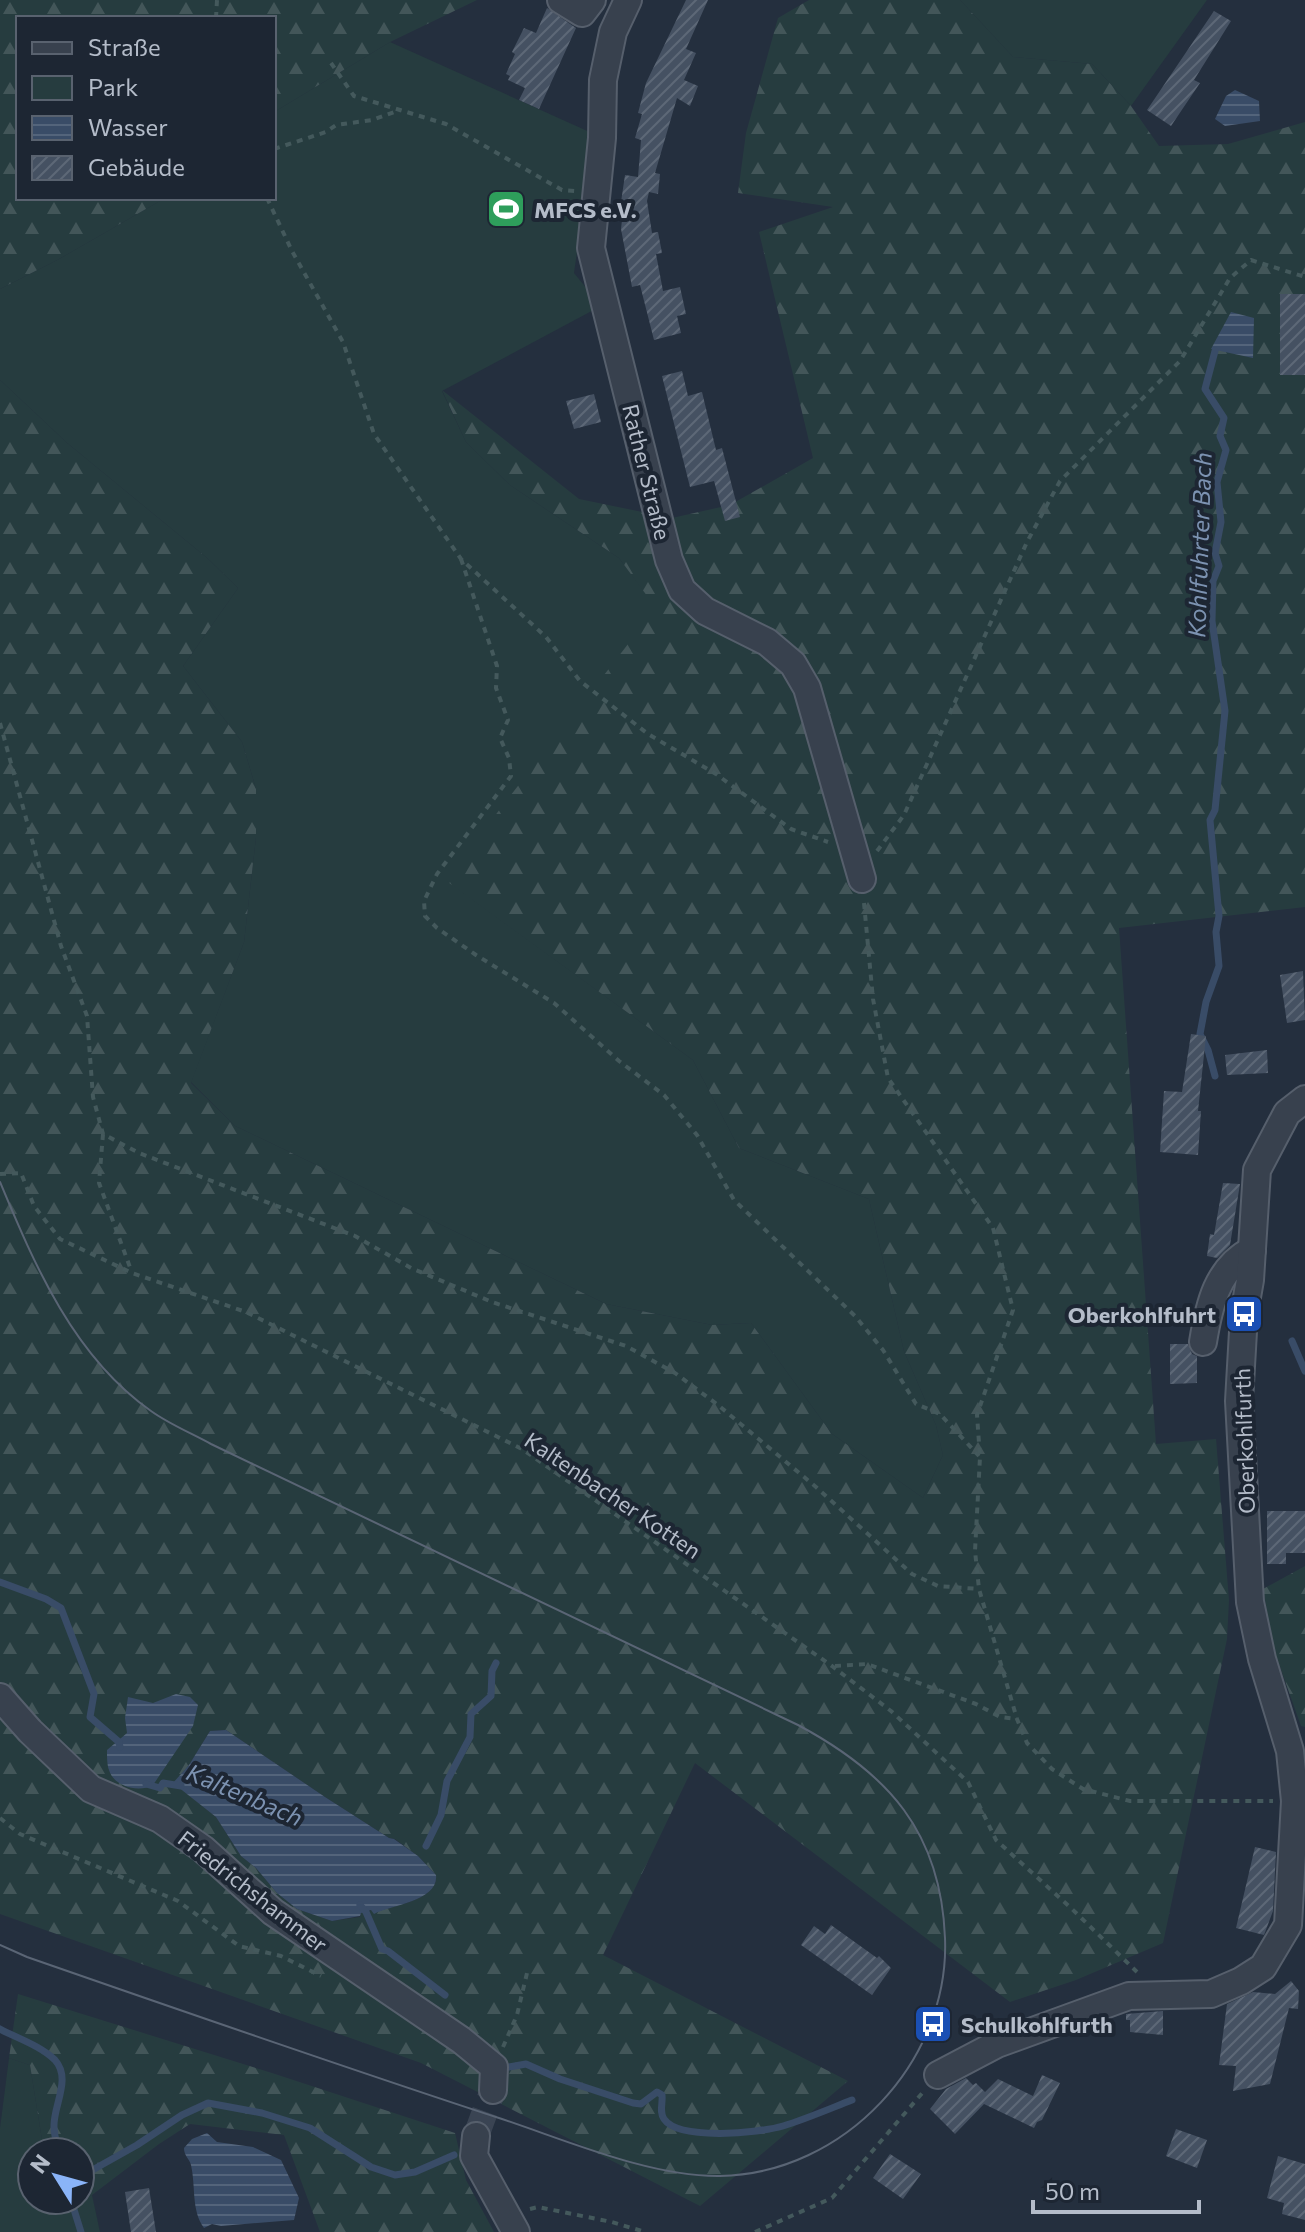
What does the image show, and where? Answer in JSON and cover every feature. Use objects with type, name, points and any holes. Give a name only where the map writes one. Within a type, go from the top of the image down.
[{"type":"street","points":[[561,0],[582,13],[592,0]]},
{"type":"street","name":"Rather Straße","points":[[628,0],[613,32],[603,80],[591,248],[669,560],[682,590],[705,611],[767,642],[793,664],[807,688],[858,863]]},
{"type":"street","name":"Oberkohlfurth","points":[[1296,1926],[1295,1801],[1290,1751],[1274,1702],[1250,1602],[1239,1401],[1257,1170],[1287,1113],[1305,1099]]},
{"type":"street","points":[[1203,1342],[1215,1293],[1236,1258],[1252,1250]]},
{"type":"street","name":"Friedrichshammer","points":[[0,1697],[30,1731],[91,1789],[160,1819],[203,1849],[273,1912],[461,2040],[494,2079]]},
{"type":"street","points":[[938,2075],[997,2044],[1129,1996],[1211,1994],[1263,1967],[1296,1926]]},
{"type":"street","points":[[476,2136],[474,2156],[511,2224]]},
{"type":"path","points":[[331,63],[354,96],[446,124],[562,190],[597,193]]},
{"type":"path","points":[[276,148],[326,132],[336,125],[372,120],[400,110]]},
{"type":"path","points":[[268,200],[292,251],[343,342],[374,434],[461,559],[546,637],[580,681],[616,710],[648,734],[716,774],[791,829],[822,841],[858,863]]},
{"type":"path","points":[[858,863],[880,848],[904,815],[1027,542],[1060,481],[1180,361],[1230,278],[1251,260],[1305,277]]},
{"type":"path","points":[[461,559],[497,666],[496,688],[508,720],[500,738],[509,758],[511,776],[437,874],[424,901],[425,916],[476,955],[554,1003],[619,1061],[664,1095],[697,1135],[734,1200],[855,1316],[883,1350],[916,1404],[940,1414],[980,1457]]},
{"type":"path","points":[[0,723],[61,946],[87,1016],[93,1097],[103,1134],[99,1183],[132,1273]]},
{"type":"path","points":[[858,863],[873,999],[888,1078],[993,1228],[1013,1310],[977,1415],[980,1457],[975,1551],[979,1589],[1017,1719],[1027,1743],[1052,1769],[1083,1789],[1130,1801],[1295,1801]]},
{"type":"path","points":[[103,1134],[139,1153],[355,1236],[411,1268],[492,1302],[626,1346],[675,1373],[718,1405],[816,1487],[912,1574],[938,1586],[979,1589]]},
{"type":"path","name":"Kaltenbacher Kotten","points":[[0,1174],[21,1173],[34,1206],[60,1239],[132,1273],[246,1312],[522,1449],[832,1666],[891,1711],[968,1782],[996,1840],[1132,1969]]},
{"type":"path","points":[[832,1666],[867,1664],[932,1687],[1000,1717],[1017,1719]]},
{"type":"path","points":[[0,1818],[20,1834],[178,1901],[239,1946],[281,1956],[329,1980]]},
{"type":"path","points":[[494,2079],[517,2015],[527,1973]]},
{"type":"path","points":[[755,2232],[832,2198],[938,2075]]},
{"type":"path","points":[[511,2224],[538,2207],[645,2232]]},
{"type":"green space","points":[[0,0],[477,0],[390,42],[276,111],[276,16],[16,16],[16,200],[162,200],[0,289]]},
{"type":"green space","points":[[809,0],[960,0],[1013,57],[1092,64],[1131,106],[1159,146],[1228,144],[1305,122],[1305,907],[1119,928],[1156,1444],[1216,1439],[1229,1600],[1227,1639],[1163,1943],[1076,1980],[1010,2002],[695,1763],[603,1955],[848,2081],[700,2206],[421,2063],[0,1914],[0,380],[67,443],[207,558],[238,588],[183,666],[242,742],[256,789],[256,837],[244,942],[191,1083],[235,1126],[606,1304],[712,1325],[751,1323],[832,1434],[923,1498],[943,1455],[936,1425],[904,1351],[869,1199],[739,1148],[693,1060],[445,880],[656,608],[619,558],[510,485],[466,442],[442,390],[579,499],[652,514],[663,520],[730,505],[813,458],[759,232],[833,207],[738,193],[746,133],[778,18]],"holes":[[[226,1730],[418,1856],[436,1875],[430,1891],[374,1913],[372,1910],[361,1913],[360,1917],[332,1921],[297,1909],[241,1856],[216,1817],[174,1783],[210,1731]]]},
{"type":"green space","points":[[960,0],[1207,0],[1131,106],[1092,64],[1013,57]]},
{"type":"green space","points":[[390,42],[594,134],[574,273],[601,306],[442,391],[466,442],[510,485],[619,558],[657,608],[446,880],[693,1060],[739,1148],[869,1199],[904,1351],[936,1425],[943,1455],[923,1498],[832,1434],[751,1323],[712,1325],[606,1304],[235,1126],[191,1082],[244,942],[256,837],[256,789],[242,742],[183,666],[238,588],[207,558],[67,443],[0,380],[0,289],[162,200],[276,200],[276,111]]},
{"type":"green space","points":[[1305,1566],[1305,1727],[1301,1726],[1274,1650],[1263,1589]]},
{"type":"green space","points":[[18,1994],[455,2133],[466,2180],[494,2232],[320,2232],[284,2135],[190,2124],[96,2192],[96,2136],[41,2136],[30,2065],[9,2058]]},
{"type":"green space","points":[[9,2058],[30,2065],[41,2136],[16,2136],[16,2216],[96,2216],[96,2214],[100,2232],[0,2232],[0,2128]]},
{"type":"water","points":[[1235,90],[1259,101],[1260,121],[1225,126],[1215,119],[1226,96]]},
{"type":"water","points":[[1231,312],[1254,318],[1253,358],[1211,349]]},
{"type":"water","points":[[176,1694],[190,1697],[198,1705],[193,1726],[153,1785],[134,1788],[116,1781],[109,1770],[107,1750],[127,1733],[125,1718],[128,1697],[153,1703]]},
{"type":"water","points":[[226,1730],[418,1856],[436,1875],[430,1891],[413,1901],[374,1914],[371,1910],[360,1916],[332,1921],[297,1909],[241,1856],[216,1817],[173,1783],[189,1765],[210,1731]]},
{"type":"water","points":[[207,2133],[217,2142],[253,2147],[281,2160],[299,2198],[294,2220],[221,2226],[212,2224],[204,2228],[195,2206],[191,2165],[184,2148],[192,2139]]},
{"type":"building","points":[[686,0],[708,0],[686,49],[696,53],[684,80],[698,86],[690,106],[677,98],[655,173],[660,174],[658,194],[649,192],[647,201],[652,233],[658,232],[662,253],[656,254],[663,291],[680,287],[686,314],[677,316],[681,333],[654,340],[640,285],[632,287],[621,229],[624,202],[621,202],[625,175],[638,177],[641,140],[635,138],[646,83]]},
{"type":"building","points":[[547,8],[576,28],[539,109],[519,100],[525,88],[508,80],[510,76],[506,74],[515,54],[512,52],[524,28],[536,33]]},
{"type":"building","points":[[1214,11],[1231,21],[1194,80],[1200,83],[1171,126],[1147,110]]},
{"type":"building","points":[[1280,294],[1305,294],[1305,375],[1280,375]]},
{"type":"building","points":[[682,371],[688,396],[702,392],[716,450],[722,448],[740,517],[725,521],[714,481],[690,487],[662,376]]},
{"type":"building","points":[[594,394],[601,422],[574,429],[566,401]]},
{"type":"building","points":[[1303,971],[1305,1020],[1287,1023],[1280,975]]},
{"type":"building","points":[[1191,1034],[1206,1036],[1198,1111],[1201,1111],[1198,1155],[1160,1152],[1164,1091],[1182,1092]]},
{"type":"building","points":[[1267,1050],[1268,1073],[1227,1075],[1225,1055]]},
{"type":"building","points":[[1223,1183],[1240,1184],[1230,1245],[1217,1258],[1207,1256]]},
{"type":"building","points":[[1170,1344],[1188,1344],[1192,1354],[1197,1356],[1197,1383],[1170,1384]]},
{"type":"building","points":[[1267,1511],[1305,1511],[1305,1553],[1286,1553],[1286,1564],[1267,1564]]},
{"type":"building","points":[[1255,1847],[1276,1852],[1273,1911],[1264,1935],[1236,1928]]},
{"type":"building","points":[[831,1925],[877,1958],[879,1956],[891,1968],[872,1995],[801,1945],[814,1926],[825,1934]]},
{"type":"building","points":[[1291,1981],[1299,1991],[1298,2009],[1289,2008],[1270,2084],[1233,2091],[1236,2066],[1219,2065],[1227,2004],[1253,1992],[1275,1994]]},
{"type":"building","points":[[1163,2011],[1163,2035],[1130,2032],[1130,2020],[1126,2020],[1126,2014]]},
{"type":"building","points":[[1042,2075],[1060,2083],[1042,2120],[1034,2128],[984,2104],[955,2134],[930,2109],[946,2089],[966,2078],[985,2092],[998,2079],[1033,2096]]},
{"type":"building","points":[[1176,2129],[1207,2140],[1197,2168],[1166,2156]]},
{"type":"building","points":[[890,2154],[921,2174],[903,2199],[873,2178]]},
{"type":"building","points":[[1278,2156],[1305,2164],[1305,2220],[1282,2214],[1284,2203],[1267,2198]]},
{"type":"building","points":[[149,2188],[156,2232],[131,2232],[125,2192]]},
{"type":"waterway","name":"Kohlfuhrter Bach","points":[[1215,351],[1205,389],[1224,418],[1220,436],[1226,450],[1217,482],[1221,522],[1215,553],[1219,566],[1213,581],[1212,621],[1225,711],[1215,810],[1210,820],[1219,916],[1216,932],[1219,966],[1206,1002],[1200,1034],[1215,1076]]},
{"type":"waterway","name":"Kohlfuhrter Bach","points":[[1292,1341],[1305,1371]]},
{"type":"waterway","name":"Kaltenbach","points":[[0,1582],[61,1608],[94,1694],[90,1717],[119,1742],[120,1747]]},
{"type":"waterway","points":[[426,1846],[441,1815],[447,1781],[470,1737],[471,1714],[491,1696],[492,1671],[496,1663]]},
{"type":"waterway","name":"Kaltenbach","points":[[146,1784],[160,1788],[163,1783],[181,1786]]},
{"type":"waterway","name":"Kaltenbach","points":[[360,1905],[382,1949],[445,1995]]},
{"type":"waterway","points":[[0,2029],[43,2051],[60,2067],[62,2084],[54,2119],[55,2136]]},
{"type":"waterway","points":[[509,2067],[526,2064],[560,2079],[633,2103],[641,2104],[657,2092],[662,2095],[664,2119],[672,2126],[702,2133],[772,2129],[852,2100]]},
{"type":"waterway","name":"Kaltenbach","points":[[96,2168],[182,2115],[208,2103],[262,2113],[310,2128],[371,2167],[395,2175],[415,2172],[454,2155]]},
{"type":"waterway","name":"Kaltenbach","points":[[76,2216],[81,2232]]},
{"type":"tunnel","points":[[476,2136],[493,2090]]},
{"type":"tram line","points":[[0,1182],[43,1277],[79,1337],[124,1389],[151,1411],[211,1444],[798,1725],[830,1744],[883,1786],[904,1810],[933,1867],[945,1938],[942,1983],[929,2027],[909,2067],[881,2102],[847,2132],[808,2155],[765,2170],[720,2176],[666,2171],[610,2156],[27,1957],[0,1945]]},
{"type":"place","name":"MFCS e.V.","points":[[506,209]]},
{"type":"place","name":"Oberkohlfuhrt","points":[[1244,1314]]},
{"type":"place","name":"Schulkohlfurth","points":[[933,2024]]}]
